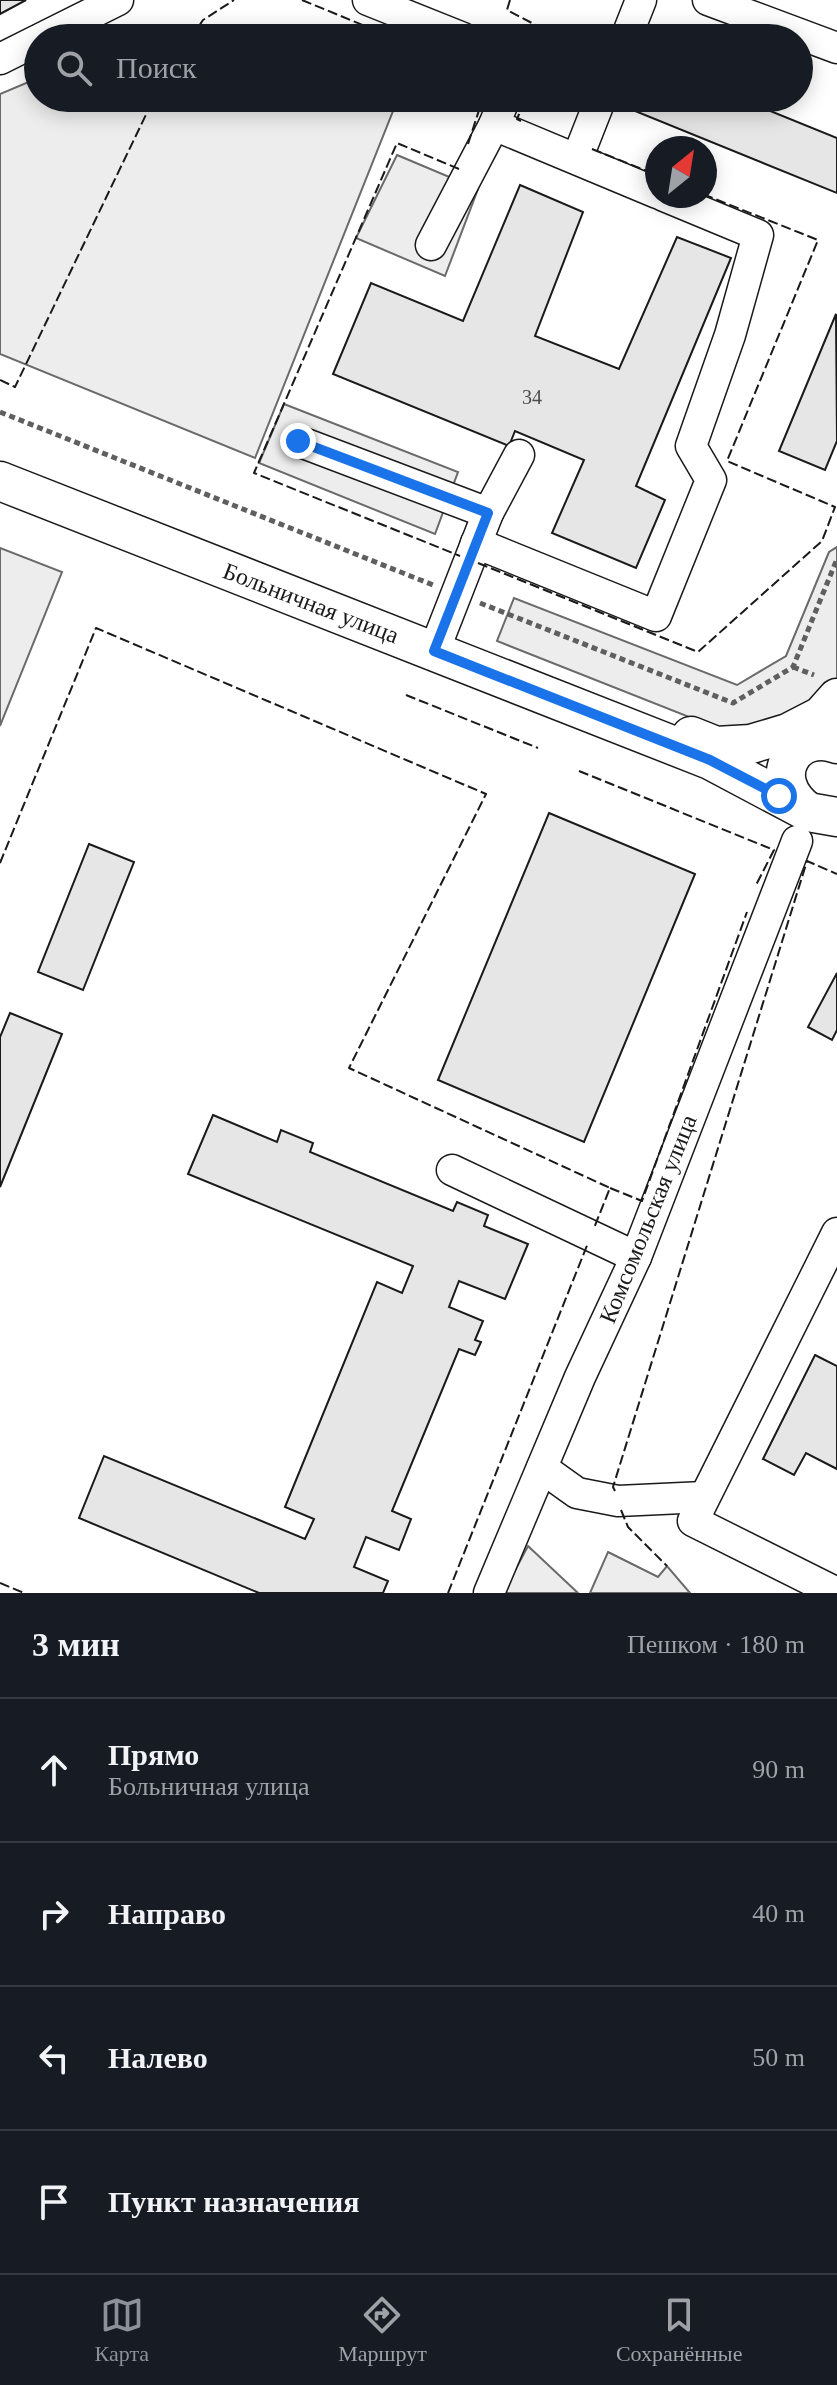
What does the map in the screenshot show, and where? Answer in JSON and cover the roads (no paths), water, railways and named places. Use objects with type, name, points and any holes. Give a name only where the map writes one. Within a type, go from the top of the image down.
[{"type":"main road","name":"Больничная улица","points":[[0,481],[710,760],[820,820]]},
{"type":"main road","points":[[518,684],[607,702],[716,746],[751,744],[788,733],[821,716],[837,698]]},
{"type":"main road","name":"Больничная улица","points":[[710,760],[747,763],[773,758],[823,739]]},
{"type":"main road","name":"Больничная улица","points":[[820,820],[790,795],[785,783],[791,757],[823,739]]},
{"type":"lane","points":[[70,24],[118,0]]},
{"type":"lane","points":[[368,0],[428,24]]},
{"type":"lane","points":[[632,24],[641,0]]},
{"type":"lane","points":[[708,0],[772,24]]},
{"type":"lane","points":[[813,39],[837,48]]},
{"type":"lane","points":[[0,59],[24,47]]},
{"type":"lane","points":[[431,245],[499,112]]},
{"type":"lane","points":[[502,112],[577,159],[645,188]]},
{"type":"lane","points":[[577,159],[595,112]]},
{"type":"lane","points":[[476,543],[656,616],[711,480],[691,446],[730,335],[758,235],[693,208]]},
{"type":"lane","points":[[298,441],[488,513]]},
{"type":"lane","points":[[434,651],[488,513],[519,455]]},
{"type":"lane","name":"Комсомольская улица","points":[[489,1593],[580,1377],[636,1257],[820,820]]},
{"type":"lane","points":[[452,1170],[636,1257]]},
{"type":"lane","points":[[837,1233],[693,1521],[837,1593]]},
{"type":"lane","points":[[542,1468],[577,1493],[618,1501],[704,1497]]}]
